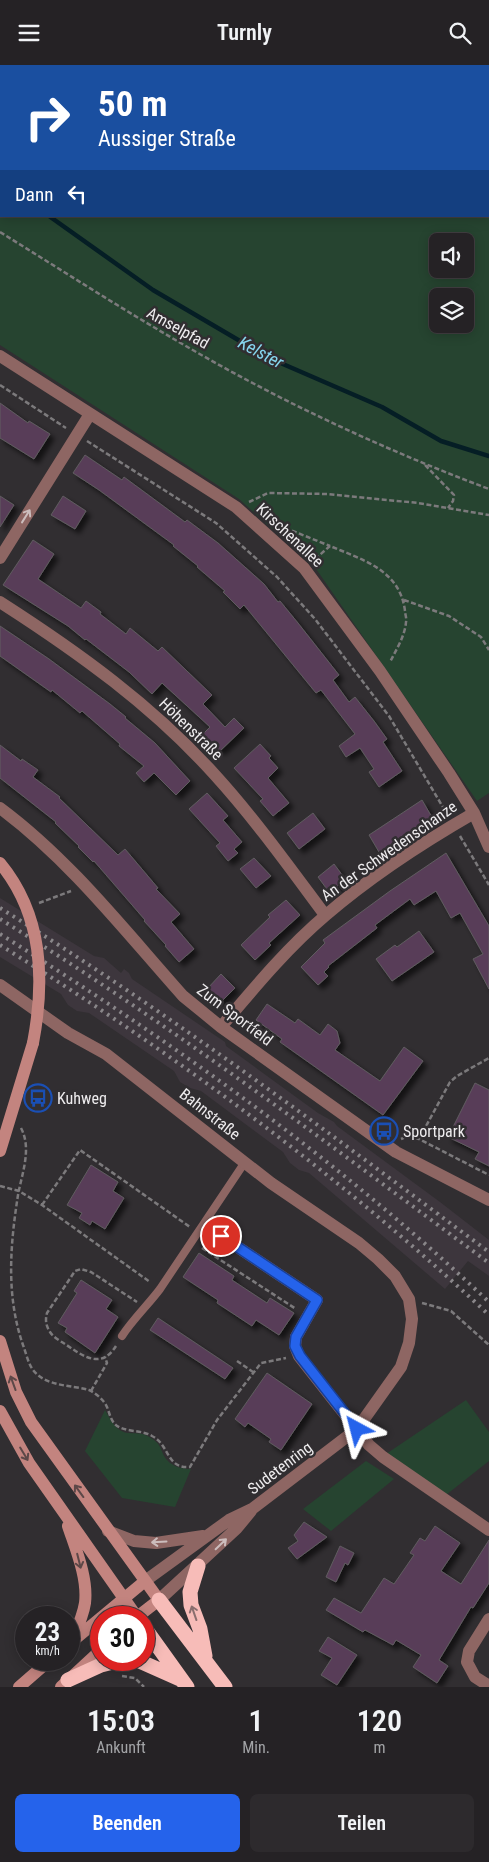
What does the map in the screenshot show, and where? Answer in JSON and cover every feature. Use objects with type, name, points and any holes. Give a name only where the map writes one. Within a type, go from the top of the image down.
[{"type":"highway","points":[[198,1565],[190,1592],[191,1605],[200,1629],[205,1660]]},
{"type":"highway","points":[[159,1600],[225,1687]]},
{"type":"highway","points":[[155,1642],[185,1683]]},
{"type":"highway","points":[[155,1669],[185,1683]]},
{"type":"highway","points":[[64,1684],[90,1671]]},
{"type":"street","name":"Kirschenallee","points":[[0,356],[236,507],[304,568],[315,580],[380,671],[449,773],[474,813],[489,847]]},
{"type":"street","points":[[0,558],[90,414]]},
{"type":"street","name":"Höhenstraße","points":[[0,602],[85,658],[118,683],[174,733],[214,774],[248,813],[326,915]]},
{"type":"street","name":"Zum Sportfeld","points":[[0,807],[20,823],[84,885],[183,996],[221,1027],[396,1152],[489,1199]]},
{"type":"street","name":"An der Schwedenschanze","points":[[221,1027],[281,958],[326,915],[375,877],[474,813]]},
{"type":"street","points":[[0,863],[17,888],[27,908],[34,929],[39,962],[40,994],[33,1043],[0,1151]]},
{"type":"street","name":"Bahnstraße","points":[[0,985],[68,1033],[106,1054],[271,1183],[359,1243],[395,1276]]},
{"type":"street","points":[[221,1236],[317,1300],[296,1337],[295,1346],[300,1356],[369,1445],[383,1457],[489,1530]]},
{"type":"street","name":"Sudetenring","points":[[145,1581],[229,1520],[252,1509],[357,1429],[400,1367],[409,1343],[412,1319],[409,1299],[395,1276]]},
{"type":"street","points":[[0,1341],[16,1393],[31,1423],[159,1600],[151,1606]]},
{"type":"street","points":[[0,1411],[29,1463],[129,1606]]},
{"type":"street","name":"Sudetenring","points":[[159,1600],[237,1529],[252,1509]]},
{"type":"street","points":[[65,1514],[85,1589],[83,1611],[80,1618]]},
{"type":"street","points":[[108,1531],[134,1541],[156,1543],[208,1535]]},
{"type":"street","points":[[80,1634],[145,1581]]},
{"type":"street","points":[[489,1619],[469,1651],[467,1662],[475,1677],[489,1686]]},
{"type":"street","points":[[64,1684],[90,1660]]},
{"type":"street","points":[[19,1687],[37,1671]]},
{"type":"lane","points":[[122,1336],[132,1321],[146,1308],[160,1289],[224,1195],[244,1162]]},
{"type":"path","name":"Amselpfad","points":[[0,232],[125,311],[263,389],[424,465],[489,489]]},
{"type":"path","points":[[0,385],[216,523],[277,577],[315,619],[389,717],[489,885]]},
{"type":"path","points":[[424,465],[454,495],[453,501],[448,508]]},
{"type":"path","points":[[236,507],[268,493],[326,494],[418,503],[489,515]]},
{"type":"path","points":[[271,522],[361,559],[391,578],[400,589],[404,600],[406,622],[390,664],[380,671]]},
{"type":"path","points":[[304,568],[330,546]]},
{"type":"path","points":[[404,600],[449,615],[481,637],[489,650]]},
{"type":"path","points":[[27,908],[84,885]]},
{"type":"path","points":[[419,1139],[450,1082],[489,1058]]},
{"type":"path","points":[[12,1111],[25,1135],[26,1162],[12,1232],[10,1273],[16,1321],[29,1361],[34,1371],[41,1377],[55,1383],[91,1391],[105,1403],[114,1423],[128,1431],[138,1430],[153,1436],[164,1446],[169,1459],[182,1467],[190,1467],[217,1420],[261,1363],[300,1356]]},
{"type":"path","points":[[385,1144],[408,1137],[419,1139],[489,1175]]},
{"type":"path","points":[[42,1205],[80,1150],[197,1232]]},
{"type":"path","points":[[0,1186],[19,1191],[42,1205],[160,1289]]},
{"type":"path","points":[[191,1241],[308,1316]]},
{"type":"path","points":[[122,1336],[112,1352],[105,1357],[96,1359],[86,1357],[51,1335],[45,1320],[47,1313],[76,1271],[81,1269],[91,1272],[146,1308]]},
{"type":"path","points":[[409,1299],[451,1311],[489,1345]]},
{"type":"path","points":[[91,1391],[107,1363],[105,1357]]},
{"type":"path","points":[[237,1361],[253,1373]]},
{"type":"path","points":[[121,1676],[135,1678],[144,1687]]},
{"type":"shaded area","points":[[0,898],[94,956],[104,958],[121,973],[124,969],[132,979],[225,1042],[226,1046],[318,1113],[334,1122],[440,1202],[489,1240],[489,1276],[468,1261],[445,1289],[309,1173],[299,1170],[290,1163],[283,1152],[201,1091],[190,1088],[180,1082],[174,1071],[89,1013],[77,1011],[68,1005],[61,994],[0,957]]},
{"type":"green space","points":[[0,217],[489,217],[489,793],[477,801],[314,566],[239,499],[0,345]]},
{"type":"green space","points":[[466,1400],[489,1432],[489,1461],[446,1495],[386,1454]]},
{"type":"green space","points":[[105,1410],[114,1425],[121,1430],[148,1436],[158,1443],[169,1462],[178,1467],[191,1469],[175,1507],[122,1498],[85,1451]]},
{"type":"green space","points":[[366,1461],[394,1479],[331,1531],[303,1509]]},
{"type":"building","points":[[0,403],[28,423],[29,421],[50,434],[34,459],[0,438]]},
{"type":"building","points":[[85,455],[122,480],[124,477],[185,522],[187,520],[218,543],[264,584],[278,602],[280,601],[339,675],[333,680],[349,702],[355,697],[374,721],[387,739],[383,742],[402,771],[379,787],[369,772],[374,769],[360,748],[346,757],[339,746],[355,734],[321,690],[316,693],[244,605],[240,609],[223,592],[225,591],[174,545],[73,473]]},
{"type":"building","points":[[0,496],[14,505],[0,527]]},
{"type":"building","points":[[63,496],[86,511],[75,529],[51,515]]},
{"type":"building","points":[[33,540],[54,554],[38,579],[81,608],[86,601],[126,634],[130,628],[158,651],[162,647],[212,695],[203,704],[225,727],[234,718],[244,728],[220,751],[203,734],[210,727],[162,683],[152,694],[129,672],[86,639],[3,585]]},
{"type":"building","points":[[0,626],[49,659],[126,717],[155,743],[190,781],[176,795],[154,773],[144,782],[136,773],[144,766],[119,746],[120,744],[82,711],[80,713],[52,690],[51,692],[0,656]]},
{"type":"building","points":[[260,744],[271,756],[269,758],[278,768],[268,778],[289,803],[273,816],[260,801],[263,799],[234,768]]},
{"type":"building","points":[[0,745],[21,761],[22,759],[38,770],[33,777],[60,797],[118,855],[125,849],[158,888],[156,889],[180,914],[171,922],[194,949],[179,962],[94,861],[78,847],[56,822],[0,778]]},
{"type":"building","points":[[207,793],[228,816],[223,820],[242,842],[234,849],[238,853],[228,861],[216,846],[220,843],[189,809]]},
{"type":"building","points":[[422,800],[433,819],[379,852],[369,835]]},
{"type":"building","points":[[313,813],[325,829],[299,849],[287,833]]},
{"type":"building","points":[[446,853],[489,926],[489,989],[473,959],[483,954],[460,913],[451,918],[436,891],[414,905],[410,899],[375,925],[377,928],[328,966],[324,972],[328,976],[318,985],[301,967],[325,943],[323,940]]},
{"type":"building","points":[[254,858],[271,876],[256,888],[240,869]]},
{"type":"building","points":[[334,864],[346,880],[329,892],[318,877]]},
{"type":"building","points":[[286,900],[300,915],[269,943],[271,945],[255,960],[241,945],[270,917],[268,915]]},
{"type":"building","points":[[419,931],[434,952],[392,981],[376,959]]},
{"type":"building","points":[[221,974],[235,988],[221,1002],[207,989]]},
{"type":"building","points":[[267,1004],[295,1023],[298,1019],[320,1035],[328,1024],[337,1031],[340,1043],[335,1050],[380,1081],[404,1047],[423,1061],[383,1115],[280,1042],[282,1039],[256,1020]]},
{"type":"building","points":[[475,1083],[489,1090],[489,1166],[475,1159],[479,1152],[448,1137]]},
{"type":"building","points":[[91,1165],[118,1182],[113,1191],[124,1198],[105,1229],[92,1221],[90,1225],[79,1218],[82,1213],[67,1205]]},
{"type":"building","points":[[199,1253],[234,1276],[232,1280],[267,1303],[270,1298],[294,1313],[279,1335],[256,1320],[252,1326],[217,1303],[218,1300],[183,1277]]},
{"type":"building","points":[[81,1280],[112,1300],[106,1309],[118,1317],[95,1353],[65,1332],[67,1328],[58,1323],[77,1293],[74,1291]]},
{"type":"building","points":[[158,1318],[233,1368],[225,1379],[150,1330]]},
{"type":"building","points":[[267,1373],[312,1404],[281,1450],[269,1442],[271,1439],[248,1423],[245,1427],[235,1419]]},
{"type":"building","points":[[304,1522],[327,1537],[297,1559],[288,1548],[298,1541],[294,1535]]},
{"type":"building","points":[[435,1526],[460,1543],[441,1571],[461,1584],[489,1540],[489,1583],[473,1608],[471,1607],[439,1660],[448,1666],[437,1683],[413,1667],[421,1655],[396,1640],[393,1645],[365,1630],[363,1632],[326,1610],[334,1598],[361,1613],[384,1578],[394,1584],[414,1555],[410,1553],[420,1538],[425,1541]]},
{"type":"building","points":[[340,1546],[354,1553],[348,1565],[345,1563],[336,1582],[326,1577]]},
{"type":"building","points":[[328,1637],[357,1655],[337,1685],[321,1675],[332,1658],[319,1651]]},
{"type":"waterway","name":"Kelster","points":[[50,217],[153,290],[269,358],[382,407],[441,441],[489,456]]},
{"type":"railway","points":[[0,908],[126,989],[309,1119],[489,1252]]},
{"type":"railway","points":[[0,919],[126,1000],[309,1130],[489,1263]]},
{"type":"railway","points":[[0,934],[129,1017],[254,1106],[315,1153],[433,1250],[489,1302]]},
{"type":"railway","points":[[0,945],[129,1029],[253,1118],[374,1213],[489,1315]]},
{"type":"place","name":"Kuhweg","points":[[38,1098]]},
{"type":"place","name":"Sportpark","points":[[384,1131]]},
{"type":"route","points":[[221,1236],[317,1300],[296,1337],[295,1346],[300,1356],[357,1429]]}]
